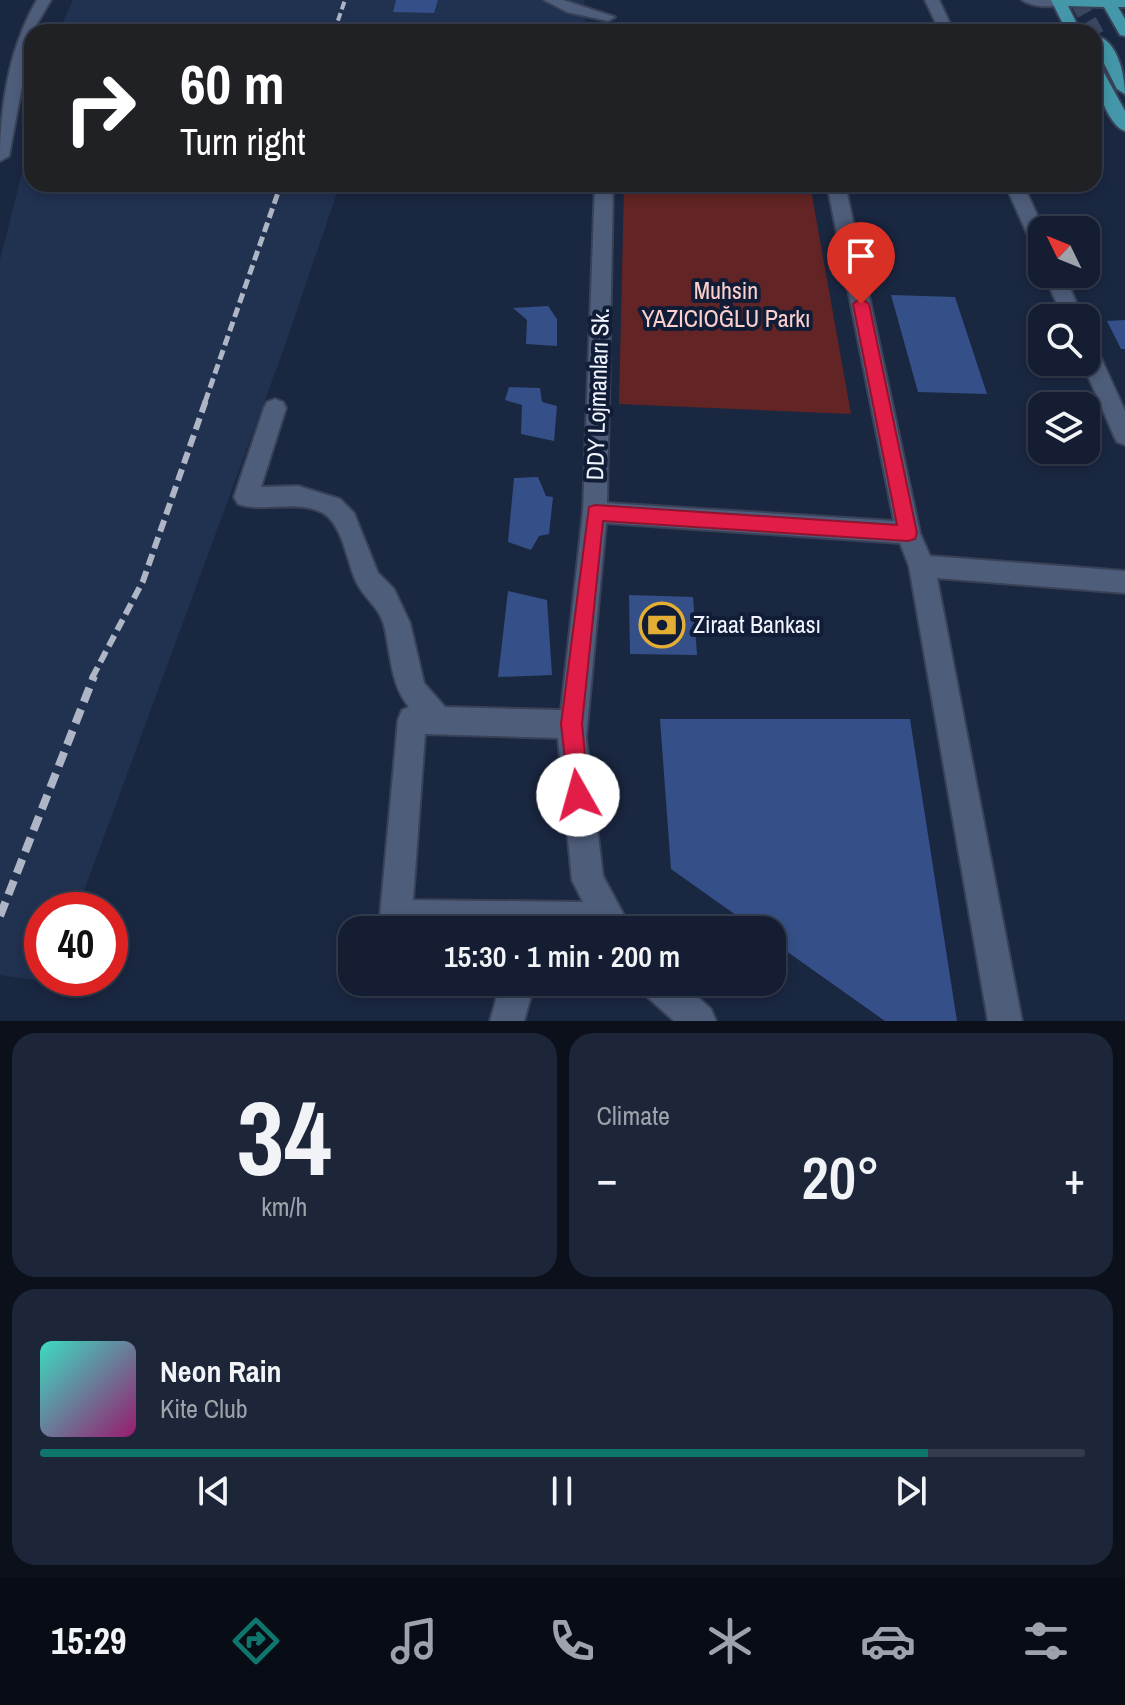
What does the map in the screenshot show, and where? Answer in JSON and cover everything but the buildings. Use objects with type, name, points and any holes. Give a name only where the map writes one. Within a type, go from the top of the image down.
[{"type":"main road","points":[[1070,24],[1059,1],[1125,3]]},
{"type":"main road","points":[[1108,1],[1112,38],[1125,89]]},
{"type":"main road","points":[[1112,38],[1125,66]]},
{"type":"main road","points":[[1102,86],[1125,126]]},
{"type":"street","points":[[30,24],[44,0]]},
{"type":"street","points":[[551,0],[608,24],[608,0]]},
{"type":"street","points":[[932,0],[943,24]]},
{"type":"street","points":[[1029,0],[1059,1]]},
{"type":"street","points":[[0,156],[24,46]]},
{"type":"street","name":"DDY Lojmanları Sk.","points":[[604,192],[595,512],[571,724],[588,880],[608,916]]},
{"type":"street","points":[[838,192],[908,533],[922,566],[1005,1021]]},
{"type":"street","points":[[1018,192],[1028,216]]},
{"type":"street","points":[[1099,376],[1125,436]]},
{"type":"street","points":[[275,408],[246,497],[298,496],[332,506],[345,520],[368,580],[385,597],[397,623],[405,669],[414,692],[438,720]]},
{"type":"street","points":[[595,512],[908,533]]},
{"type":"street","points":[[922,566],[1125,582]]},
{"type":"street","points":[[396,916],[412,720],[571,724]]},
{"type":"street","points":[[507,1021],[514,996]]},
{"type":"street","points":[[671,996],[699,1021]]},
{"type":"shaded area","points":[[73,0],[584,0],[586,24],[62,24]]},
{"type":"shaded area","points":[[24,165],[24,192],[337,192],[283,351],[84,892],[24,892],[24,978],[0,975],[0,260]]},
{"type":"green space","name":"Muhsin YAZICIOĞLU Parkı","points":[[624,192],[811,192],[851,414],[619,404]]},
{"type":"tunnel","points":[[1077,0],[1090,24]]},
{"type":"railway","points":[[337,24],[345,0]]},
{"type":"railway","points":[[205,402],[278,192]]},
{"type":"railway","points":[[92,678],[143,581],[206,400]]},
{"type":"railway","points":[[0,916],[94,676]]},
{"type":"place","name":"Ziraat Bankası","points":[[662,625]]},
{"type":"route","points":[[578,795],[571,724],[595,512],[908,533],[861,304]]}]
